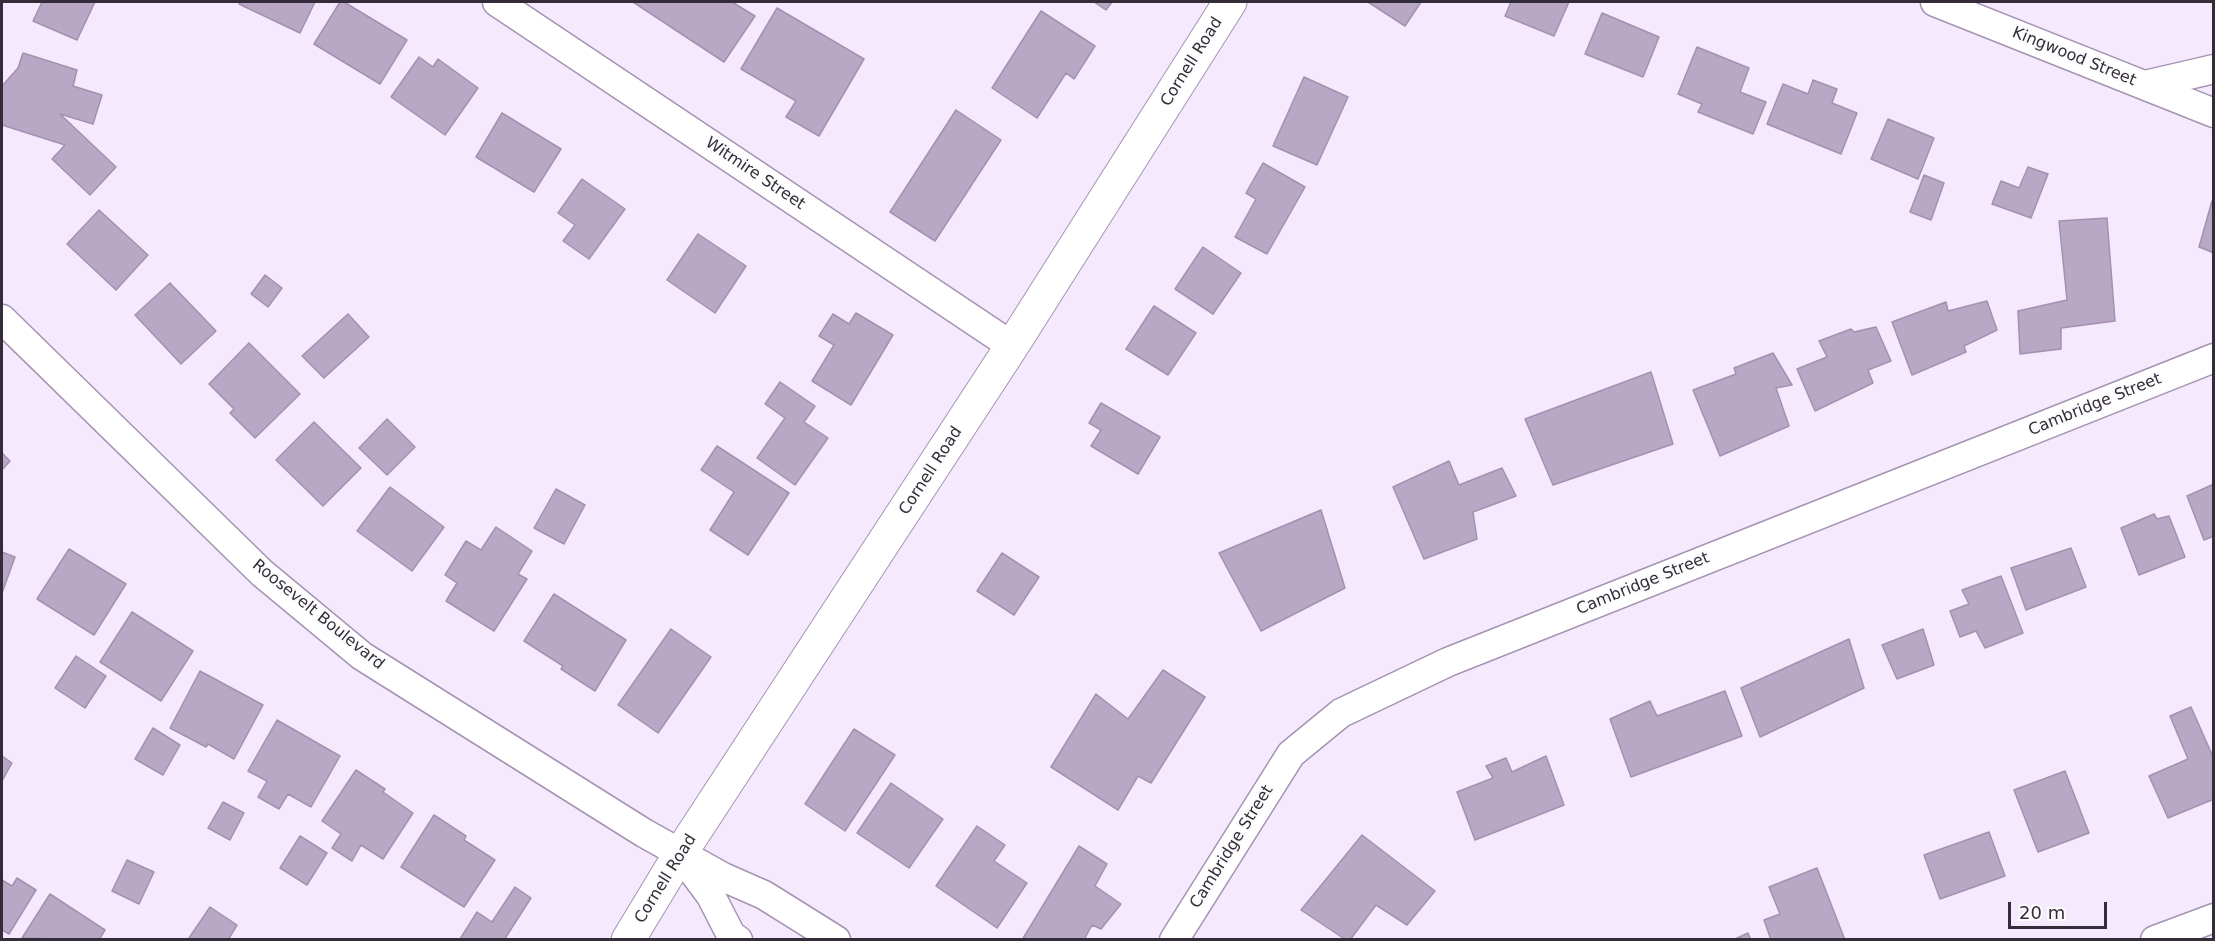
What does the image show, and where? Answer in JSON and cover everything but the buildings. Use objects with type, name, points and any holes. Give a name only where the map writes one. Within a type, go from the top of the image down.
[{"type":"street","name":"Witmire Street","points":[[497,2],[1012,346]]},
{"type":"street","name":"Cornell Road","points":[[628,939],[680,854],[1012,346],[1230,2]]},
{"type":"street","name":"Kingwood Street","points":[[1935,2],[2214,113]]},
{"type":"street","points":[[2145,85],[2214,69]]},
{"type":"street","name":"Roosevelt Boulevard","points":[[2,319],[262,573],[362,656],[644,833],[723,877],[764,895],[836,939]]},
{"type":"street","name":"Cambridge Street","points":[[1174,939],[1290,754],[1341,713],[1459,657],[2214,358]]},
{"type":"street","name":"Roosevelt Boulevard","points":[[680,854],[711,896],[731,935],[738,939]]},
{"type":"street","points":[[2155,939],[2214,918]]}]
